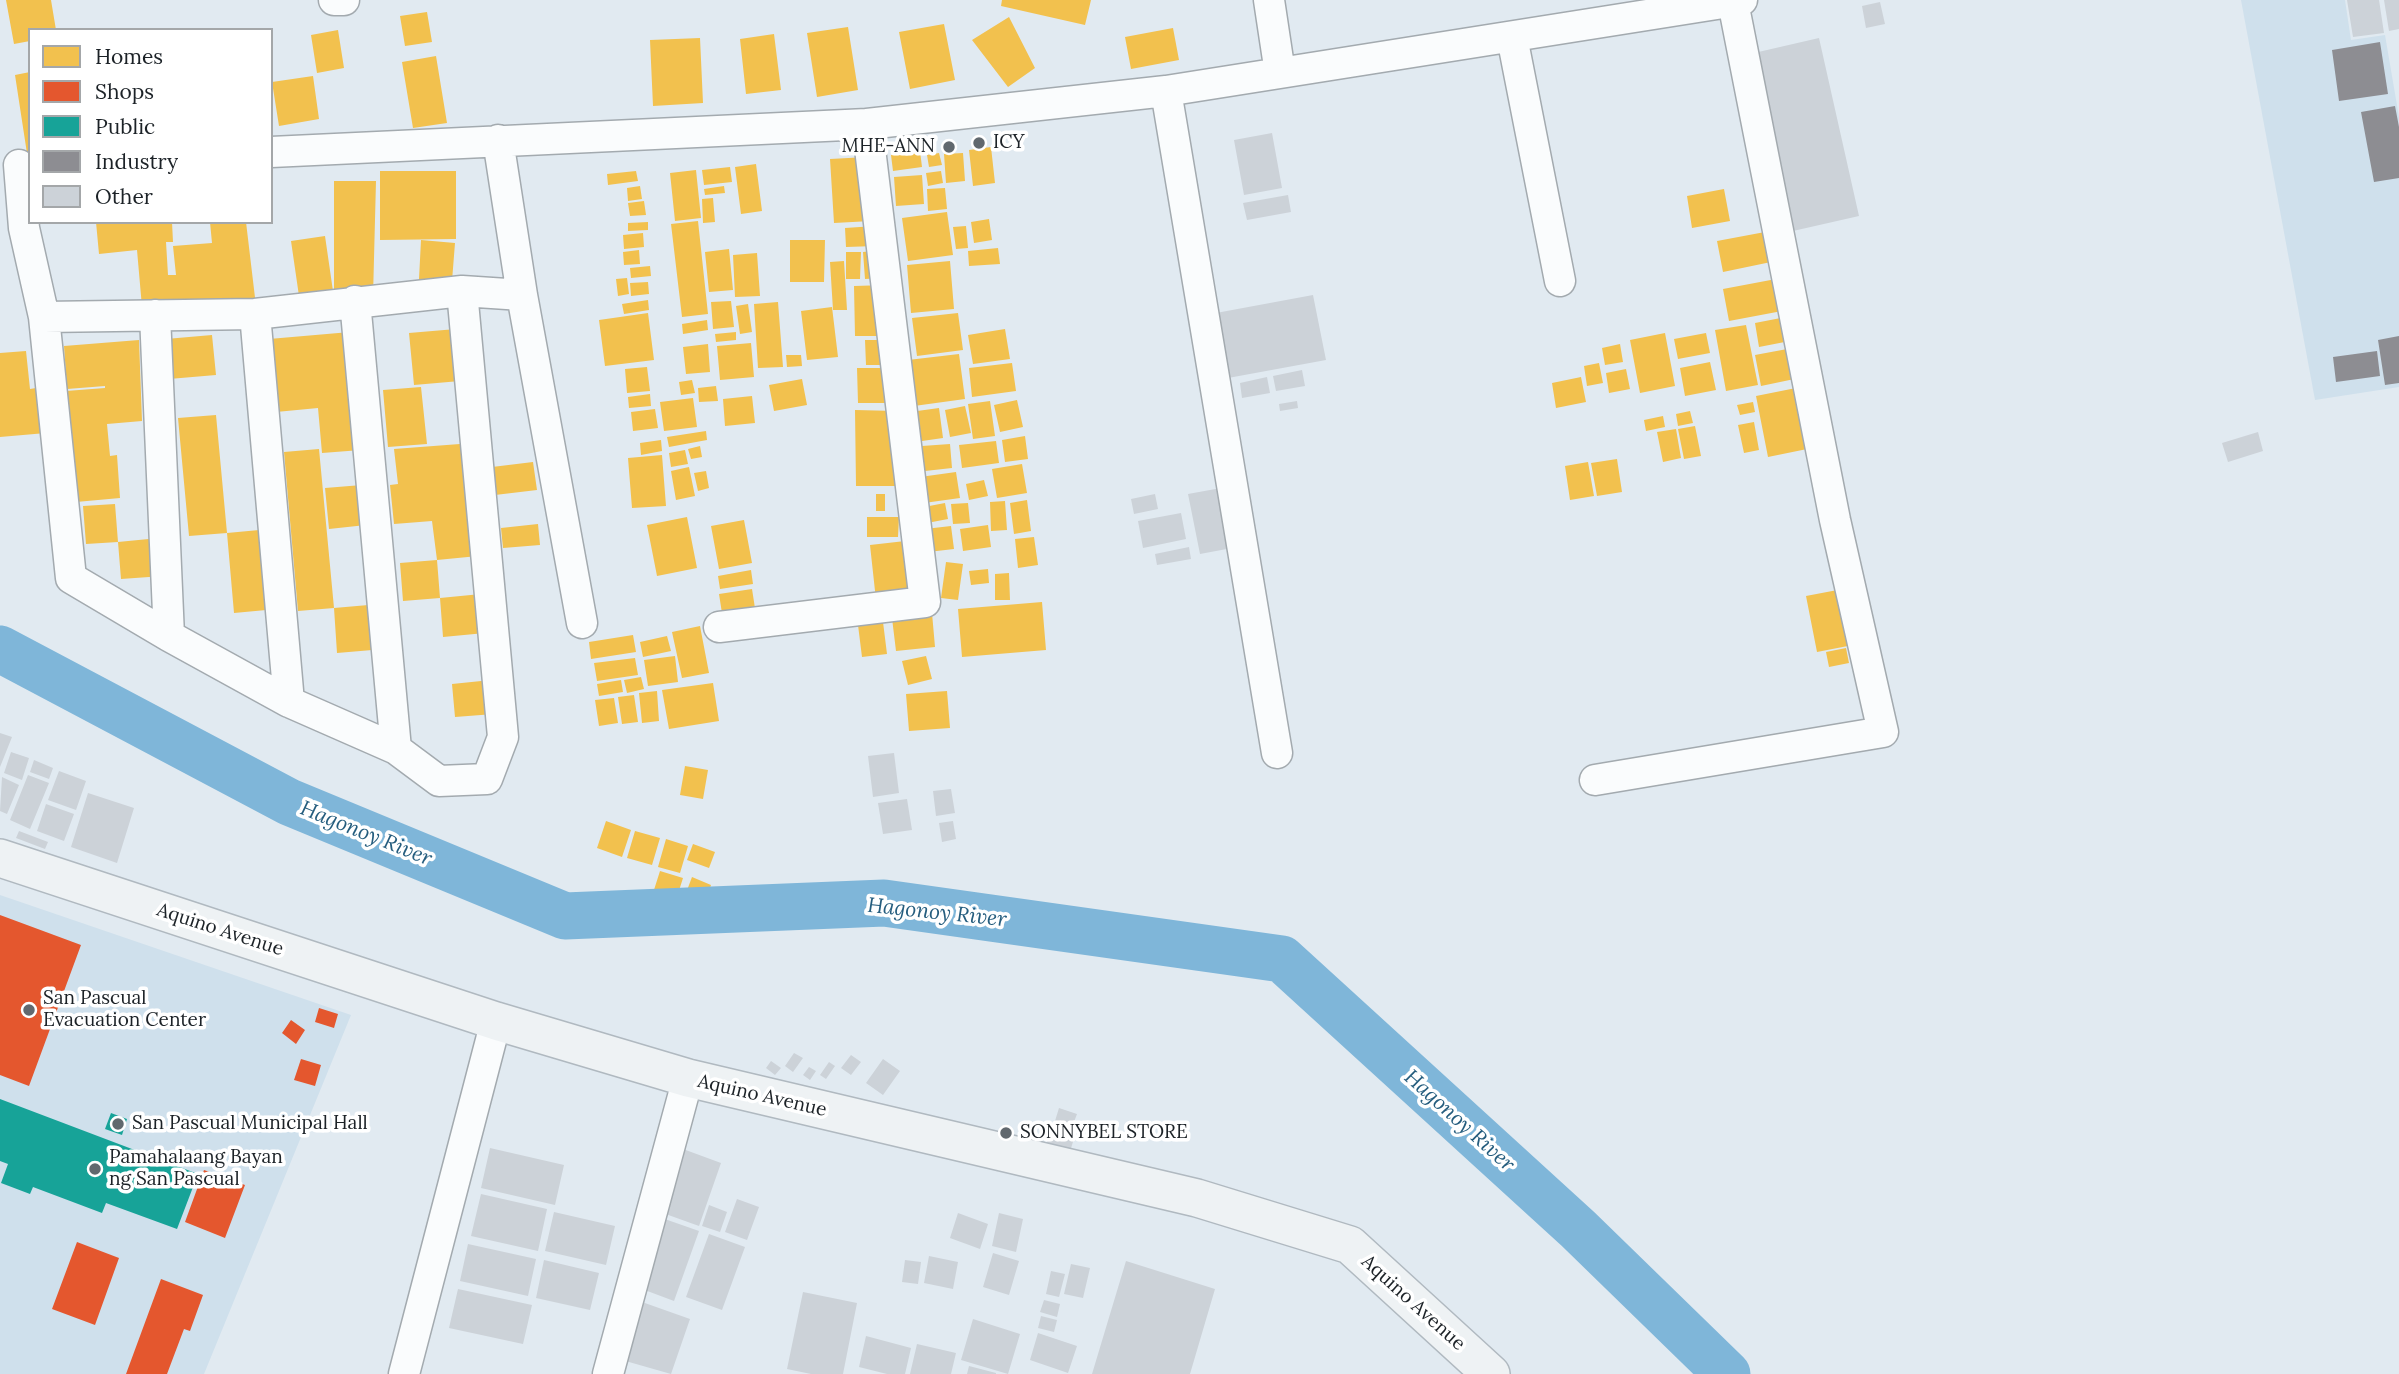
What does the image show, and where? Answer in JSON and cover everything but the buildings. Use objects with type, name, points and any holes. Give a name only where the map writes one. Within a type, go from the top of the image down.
[{"type":"main road","name":"Aquino Avenue","points":[[0,858],[496,1021],[688,1079],[1197,1198],[1350,1245],[1491,1374]]},
{"type":"street","points":[[334,0],[344,0]]},
{"type":"street","points":[[1269,0],[1280,73]]},
{"type":"street","points":[[273,152],[498,139],[867,124],[1166,91],[1737,1],[1835,520],[1883,732],[1595,780]]},
{"type":"street","points":[[1512,37],[1560,281]]},
{"type":"street","points":[[1166,91],[1277,753]]},
{"type":"street","points":[[719,627],[925,602],[867,124]]},
{"type":"street","points":[[498,139],[522,295],[582,623]]},
{"type":"street","points":[[16,166],[24,228],[44,317],[71,578],[289,702],[396,749],[439,781],[487,779],[503,737],[462,291]]},
{"type":"street","points":[[44,317],[255,314],[462,291],[522,295]]},
{"type":"street","points":[[355,301],[396,749]]},
{"type":"street","points":[[255,314],[289,702]]},
{"type":"street","points":[[155,315],[169,636]]},
{"type":"street","points":[[404,1374],[496,1021]]},
{"type":"street","points":[[608,1374],[688,1079]]},
{"type":"shaded area","points":[[2241,0],[2345,0],[2351,40],[2385,35],[2399,117],[2399,387],[2315,400]]},
{"type":"shaded area","points":[[0,895],[351,1015],[204,1374],[0,1374]]},
{"type":"waterway","name":"Hagonoy River","points":[[0,649],[289,802],[565,916],[884,903],[1282,959],[1578,1229],[1727,1374]]},
{"type":"place","name":"ICY","points":[[979,143]]},
{"type":"place","name":"MHE-ANN","points":[[949,147]]},
{"type":"place","name":"San Pascual Evacuation Center","points":[[29,1010]]},
{"type":"place","name":"San Pascual Municipal Hall","points":[[118,1124]]},
{"type":"place","name":"SONNYBEL STORE","points":[[1006,1133]]},
{"type":"place","name":"Pamahalaang Bayan ng San Pascual","points":[[95,1169]]}]
